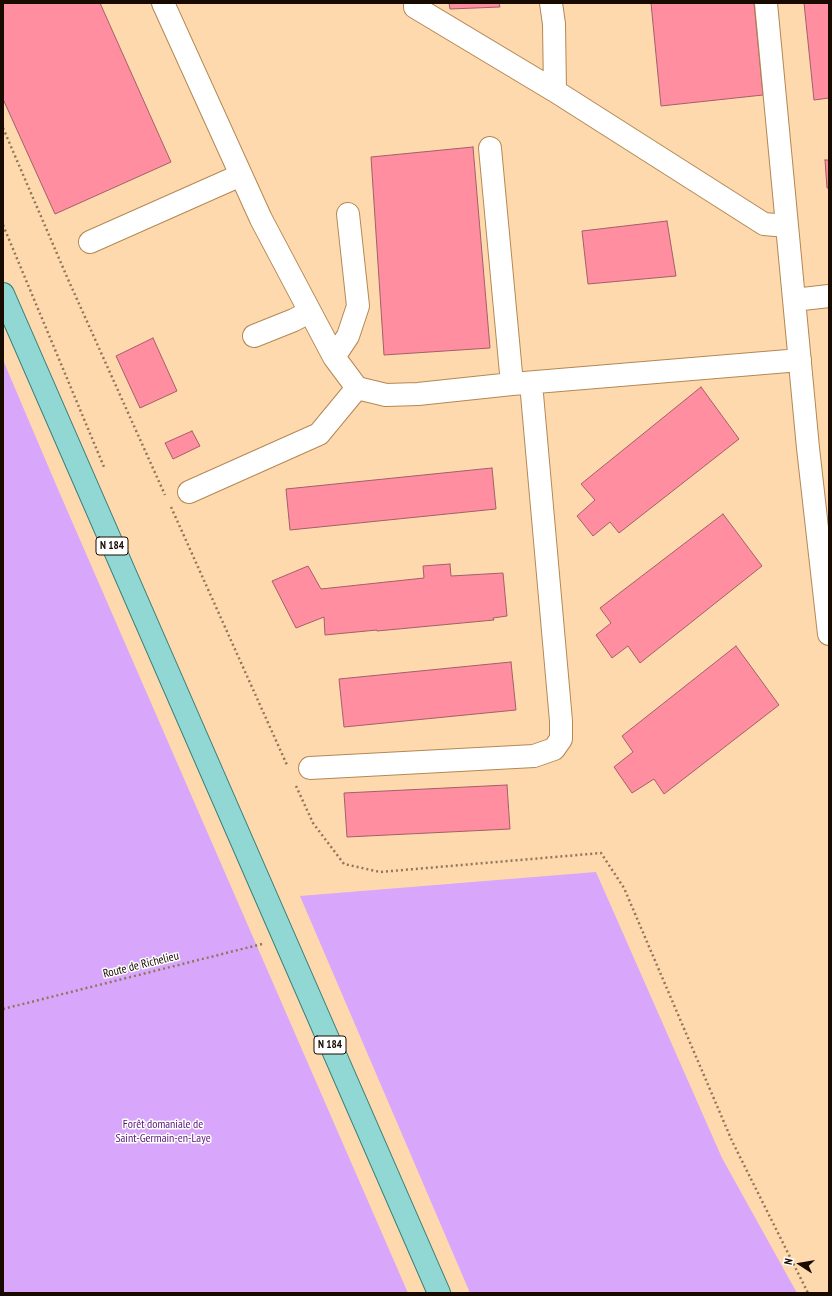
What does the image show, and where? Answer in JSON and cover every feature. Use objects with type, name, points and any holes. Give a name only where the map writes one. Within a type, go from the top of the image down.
[{"type":"main road","name":"N 184","points":[[3,294],[439,1293]]},
{"type":"lane","points":[[164,3],[261,219],[334,357],[357,388],[386,395],[418,394],[522,383],[800,360]]},
{"type":"lane","points":[[415,3],[416,7],[554,91],[764,224],[787,226]]},
{"type":"lane","points":[[551,3],[554,24],[554,91]]},
{"type":"lane","points":[[766,3],[794,300],[829,634]]},
{"type":"lane","points":[[298,773],[534,756],[554,749],[561,739],[562,721],[522,383],[490,148]]},
{"type":"lane","points":[[90,242],[241,175]]},
{"type":"lane","points":[[334,357],[348,336],[358,306],[348,214]]},
{"type":"lane","points":[[794,300],[829,296]]},
{"type":"lane","points":[[254,336],[294,320],[309,312]]},
{"type":"lane","points":[[189,492],[319,434],[357,388]]},
{"type":"path","points":[[3,128],[67,277],[165,495]]},
{"type":"path","points":[[169,503],[298,773],[313,823],[344,864],[380,872],[601,853],[624,888],[732,1141],[808,1293]]},
{"type":"path","name":"Route de Richelieu","points":[[3,1009],[284,938]]},
{"type":"green space","name":"Forêt domaniale de Saint-Germain-en-Laye","points":[[3,360],[57,487],[408,1293],[3,1293]]},
{"type":"green space","points":[[596,872],[722,1158],[797,1293],[470,1293],[300,896]]},
{"type":"building","points":[[3,3],[100,3],[171,162],[55,214],[3,99]]},
{"type":"building","points":[[449,3],[499,3],[500,7],[450,9]]},
{"type":"building","points":[[651,3],[754,3],[763,95],[661,106]]},
{"type":"building","points":[[804,3],[829,3],[829,98],[814,100]]},
{"type":"building","points":[[473,147],[490,348],[384,355],[371,157]]},
{"type":"building","points":[[825,160],[829,160],[829,188],[827,188]]},
{"type":"building","points":[[667,221],[676,276],[588,284],[582,231]]},
{"type":"building","points":[[153,338],[177,391],[140,408],[116,356]]},
{"type":"building","points":[[701,387],[739,439],[619,533],[610,522],[593,536],[577,516],[595,500],[581,484]]},
{"type":"building","points":[[192,431],[200,446],[173,459],[165,443]]},
{"type":"building","points":[[492,468],[496,509],[290,530],[286,489]]},
{"type":"building","points":[[723,514],[762,566],[640,663],[628,646],[612,658],[596,635],[611,623],[600,608]]},
{"type":"building","points":[[450,564],[451,576],[503,573],[507,616],[493,618],[494,620],[325,635],[324,617],[296,628],[272,581],[308,566],[321,589],[424,578],[423,566]]},
{"type":"building","points":[[736,646],[779,705],[664,794],[654,779],[632,793],[614,767],[633,752],[622,736]]},
{"type":"building","points":[[511,662],[516,710],[344,727],[339,679]]},
{"type":"building","points":[[507,785],[510,829],[347,837],[344,793]]}]
